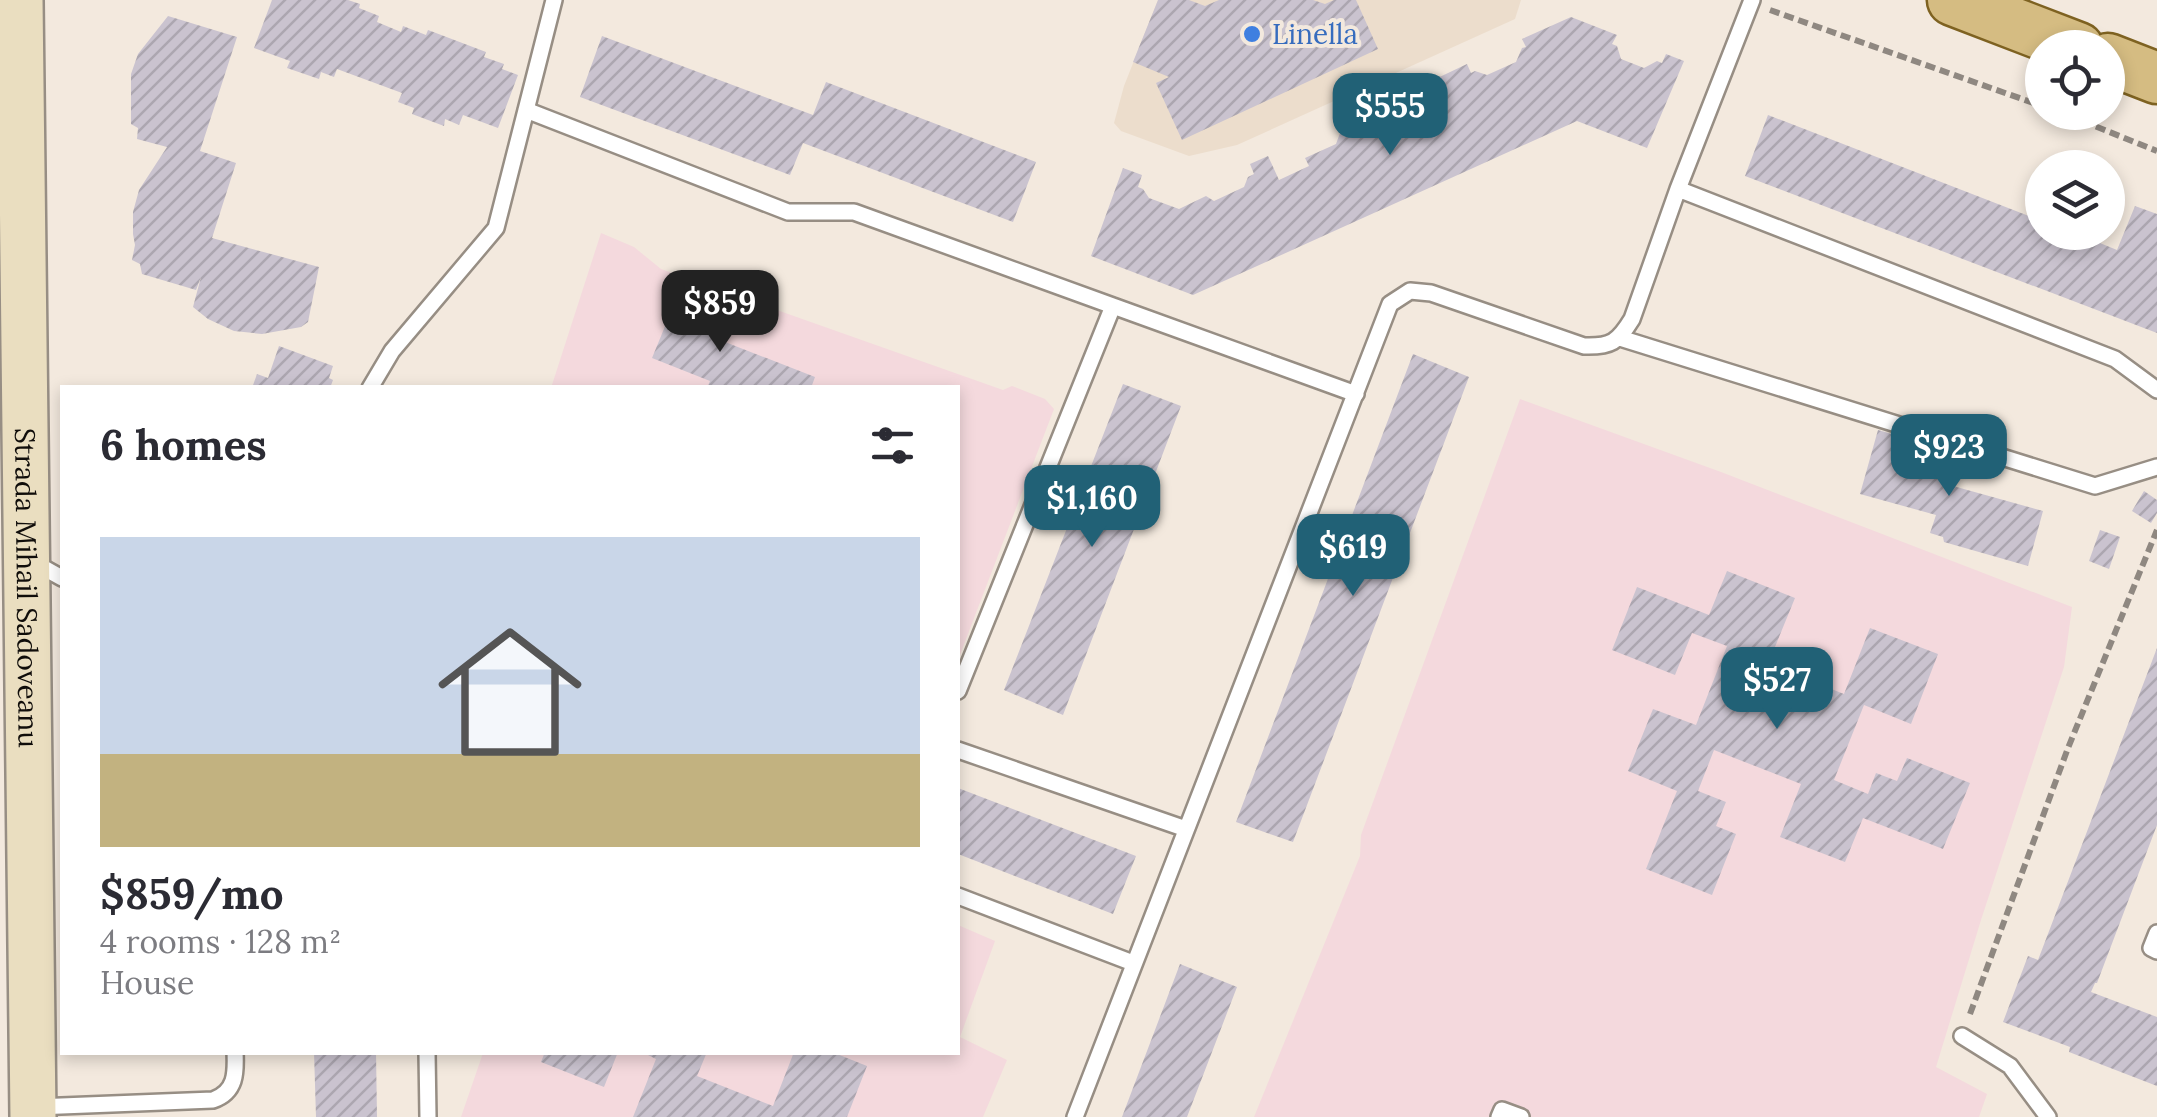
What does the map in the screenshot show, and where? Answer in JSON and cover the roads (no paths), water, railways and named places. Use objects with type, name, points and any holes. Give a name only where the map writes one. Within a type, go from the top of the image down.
[{"type":"main road","name":"Strada Mihail Sadoveanu","points":[[20,0],[45,568],[20,621],[32,1112]]},
{"type":"main road","points":[[1953,0],[2031,30]]},
{"type":"main road","points":[[2125,66],[2157,78]]},
{"type":"lane","points":[[372,385],[392,351],[496,228],[554,0]]},
{"type":"lane","points":[[1076,1117],[1390,304],[1410,291],[1431,293],[1584,346],[1602,346],[1620,338],[1632,319],[1678,189],[1752,2]]},
{"type":"lane","points":[[526,110],[788,212],[854,212],[1356,394]]},
{"type":"lane","points":[[1678,189],[2114,359],[2157,390]]},
{"type":"lane","points":[[960,686],[1113,306]]},
{"type":"lane","points":[[1620,338],[2095,486],[2157,467]]},
{"type":"lane","points":[[960,751],[1186,829]]},
{"type":"lane","points":[[960,897],[1134,964]]},
{"type":"lane","points":[[2157,933],[2151,948],[2157,951]]},
{"type":"lane","points":[[1962,1036],[2010,1066],[2048,1117]]},
{"type":"lane","points":[[32,1112],[213,1100],[230,1089],[236,1073],[235,1055]]},
{"type":"lane","points":[[426,1055],[428,1117]]},
{"type":"lane","points":[[1499,1117],[1502,1110],[1520,1117]]},
{"type":"place","name":"Linella","points":[[1252,34]]}]
